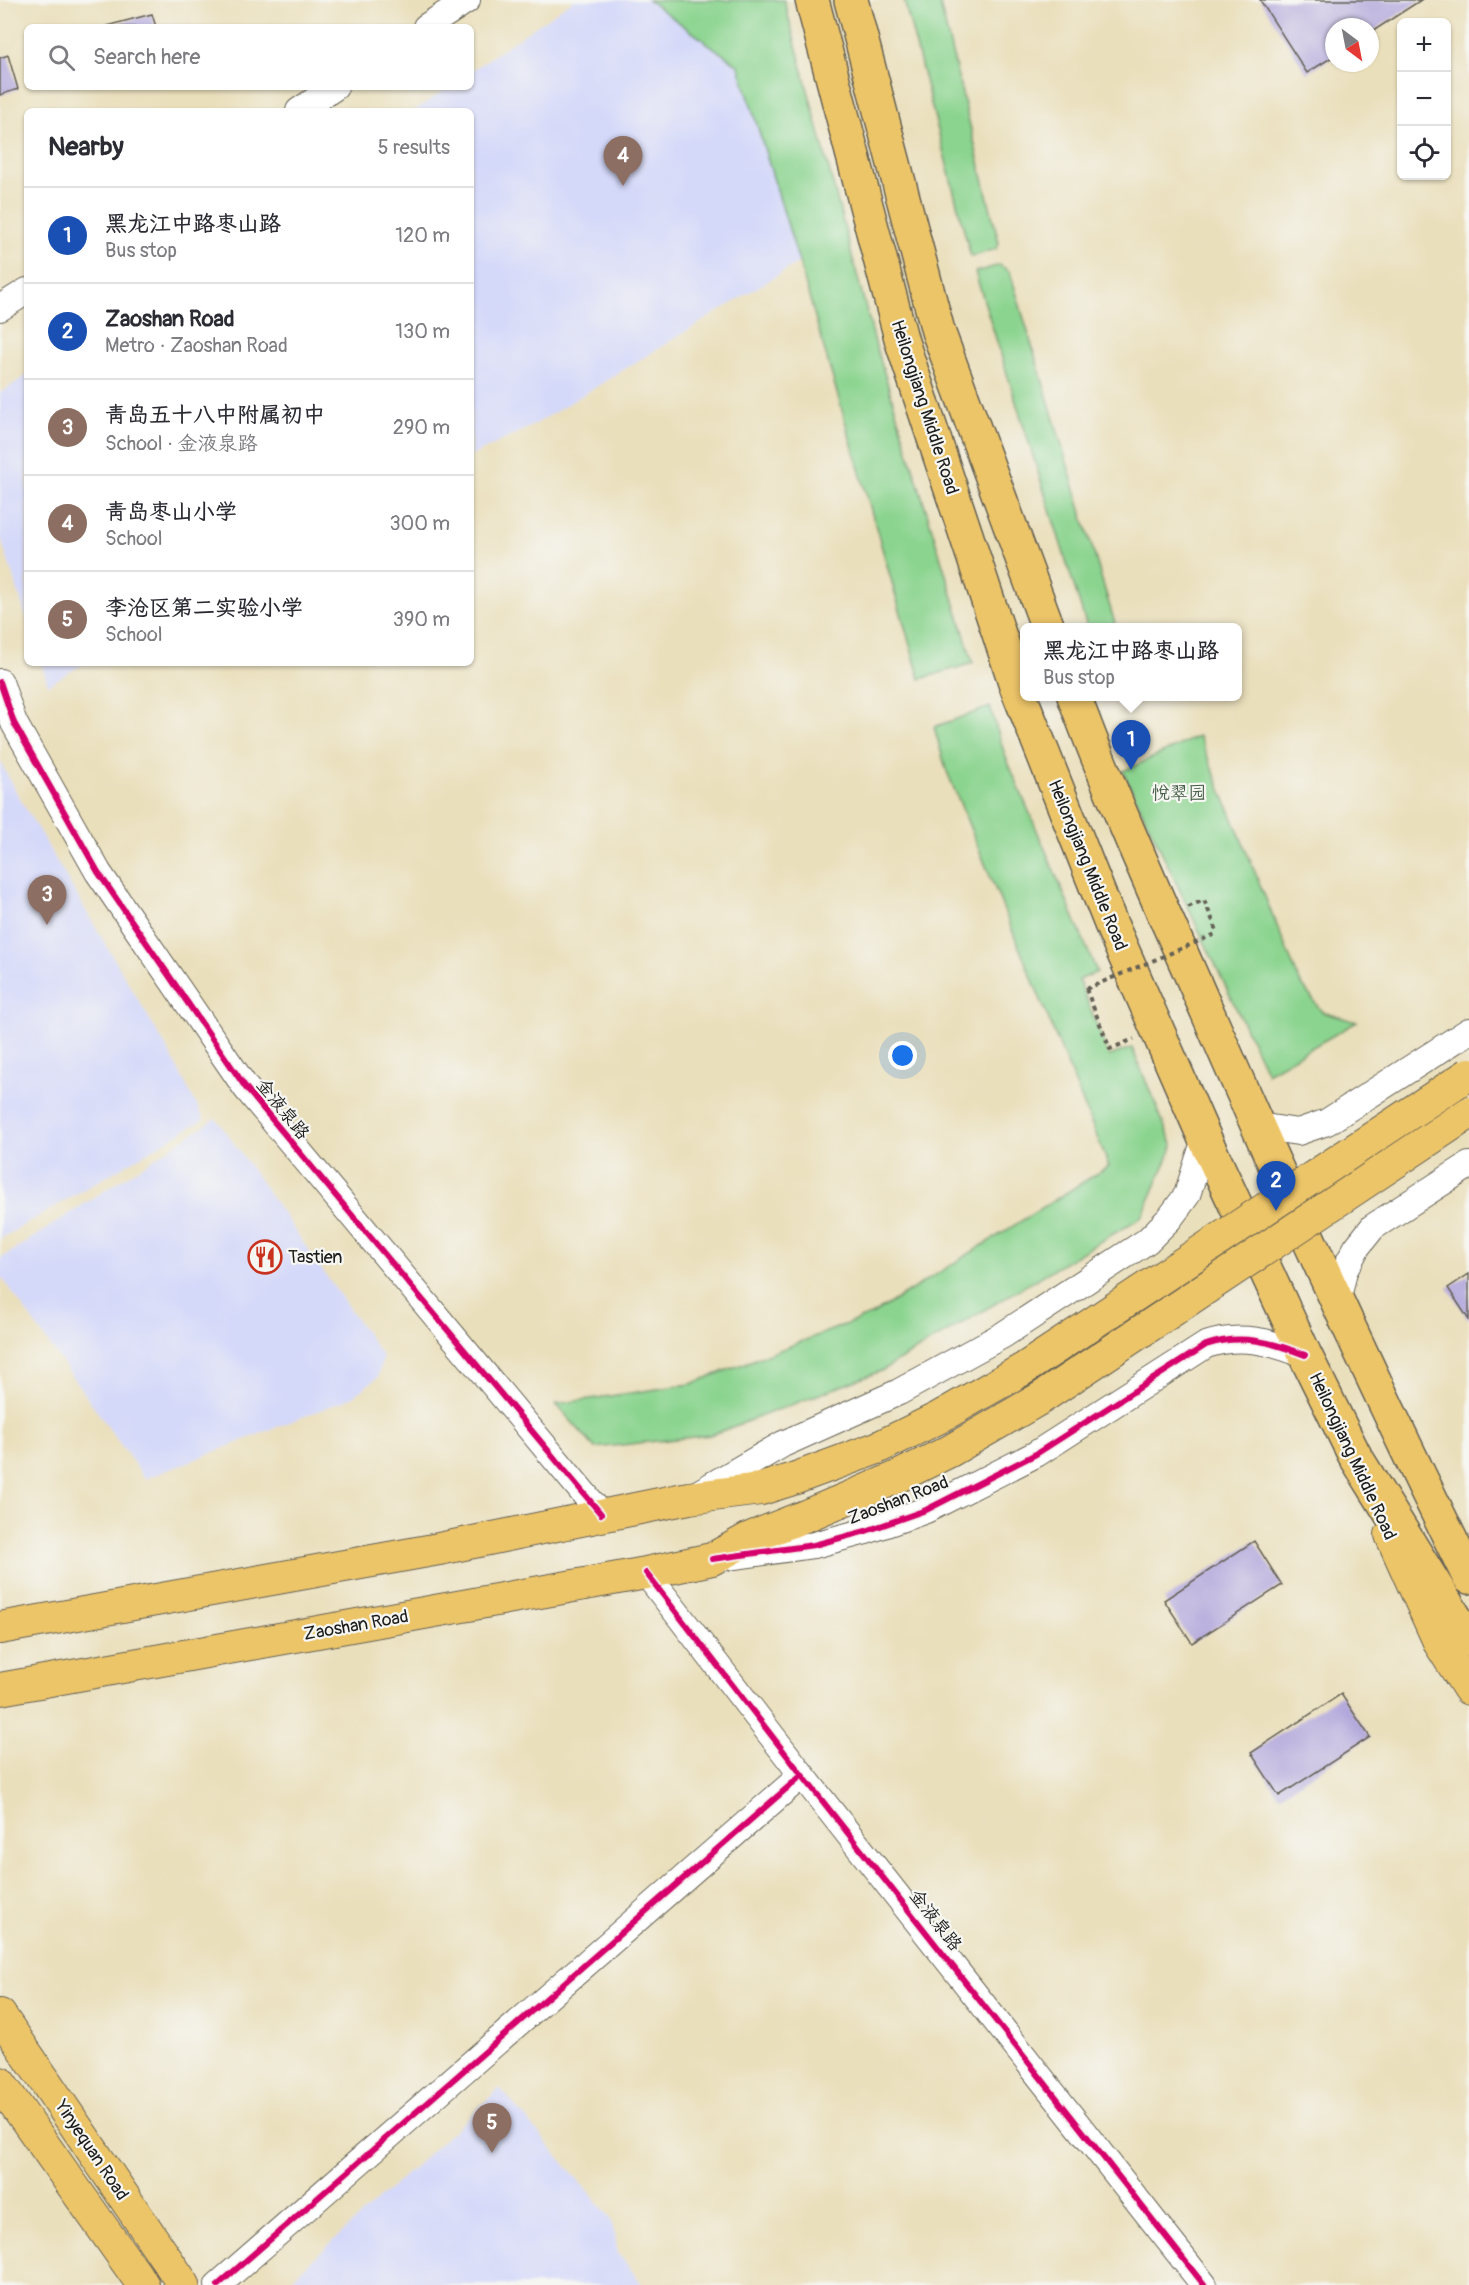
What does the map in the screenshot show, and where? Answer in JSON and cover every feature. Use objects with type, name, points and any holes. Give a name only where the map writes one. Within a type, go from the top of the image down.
[{"type":"highway","name":"Heilongjiang Middle Road","points":[[812,0],[902,342],[1020,696]]},
{"type":"highway","name":"Heilongjiang Middle Road","points":[[851,0],[938,331],[1047,623]]},
{"type":"highway","name":"Heilongjiang Middle Road","points":[[1022,701],[1111,924],[1156,1029],[1305,1355],[1354,1454]]},
{"type":"highway","points":[[1076,701],[1106,783],[1257,1126],[1398,1434],[1469,1577]]},
{"type":"highway","points":[[1354,1454],[1469,1640]]},
{"type":"main road","points":[[0,1628],[439,1549],[601,1514],[689,1498],[761,1489],[877,1448],[938,1418],[1025,1368],[1469,1074]]},
{"type":"main road","name":"Zaoshan Road","points":[[0,1689],[646,1573],[712,1559],[750,1538],[892,1479],[950,1451],[1041,1398],[1469,1113]]},
{"type":"main road","points":[[1398,1434],[1469,1542]]},
{"type":"main road","name":"Heilongjiang Middle Road","points":[[1354,1454],[1440,1644],[1469,1689]]},
{"type":"main road","name":"Yinyequan Road","points":[[0,2015],[184,2285]]},
{"type":"main road","name":"Yinyequan Road","points":[[0,2083],[143,2285]]},
{"type":"street","points":[[431,24],[467,0]]},
{"type":"street","points":[[304,108],[331,90]]},
{"type":"street","points":[[0,308],[24,293]]},
{"type":"street","name":"金液泉路","points":[[0,682],[14,723],[98,872],[246,1088],[601,1514]]},
{"type":"street","points":[[1257,1126],[1298,1132],[1327,1122],[1469,1031]]},
{"type":"street","points":[[689,1498],[783,1444],[899,1392],[1003,1335],[1147,1241],[1170,1218],[1186,1195],[1205,1140]]},
{"type":"street","points":[[1337,1304],[1344,1271],[1357,1247],[1373,1227],[1469,1165]]},
{"type":"street","name":"Zaoshan Road","points":[[712,1559],[814,1545],[866,1532],[926,1510],[1036,1454],[1206,1345],[1217,1341],[1255,1340],[1276,1343],[1305,1355]]},
{"type":"street","name":"金液泉路","points":[[646,1573],[802,1775],[1204,2285]]},
{"type":"street","points":[[218,2285],[802,1775]]},
{"type":"path","points":[[1156,1029],[1110,1049],[1086,989],[1218,933],[1204,900],[1165,916]]},
{"type":"shaded area","points":[[574,0],[648,0],[739,66],[799,262],[534,425],[474,455],[474,108],[418,108],[445,90],[474,90],[474,69]]},
{"type":"shaded area","points":[[24,377],[24,611],[0,536],[0,393]]},
{"type":"shaded area","points":[[42,666],[80,666],[48,685]]},
{"type":"shaded area","points":[[0,761],[169,1052],[204,1119],[0,1239]]},
{"type":"shaded area","points":[[216,1118],[383,1357],[378,1377],[351,1398],[145,1479],[0,1275],[0,1259]]},
{"type":"shaded area","points":[[500,2088],[611,2218],[618,2253],[643,2285],[285,2285]]},
{"type":"green space","points":[[648,0],[784,0],[876,346],[973,663],[920,679],[799,262],[739,66]]},
{"type":"green space","points":[[904,0],[939,0],[999,243],[996,249],[971,257]]},
{"type":"green space","points":[[1000,265],[1010,272],[1115,623],[1086,623],[975,272]]},
{"type":"green space","points":[[990,707],[1005,755],[1097,972],[1079,980],[1109,1056],[1132,1048],[1173,1146],[1142,1217],[881,1371],[711,1435],[595,1448],[556,1404],[691,1384],[873,1314],[1109,1166],[946,769],[934,727]]},
{"type":"green space","name":"悦翠园","points":[[1199,736],[1300,982],[1322,1012],[1357,1022],[1267,1073],[1123,771]]},
{"type":"building","points":[[1260,0],[1421,0],[1379,27],[1379,18],[1325,18],[1325,62],[1307,73]]},
{"type":"building","points":[[152,14],[155,24],[114,24]]},
{"type":"building","points":[[8,55],[18,89],[0,95],[0,58]]},
{"type":"building","points":[[1469,1274],[1469,1320],[1448,1288]]},
{"type":"building","points":[[1254,1541],[1282,1585],[1192,1643],[1164,1600]]},
{"type":"building","points":[[1341,1694],[1370,1737],[1279,1796],[1251,1753]]},
{"type":"cycle path","points":[[0,682],[14,723],[98,872],[246,1088],[601,1514]]},
{"type":"cycle path","points":[[712,1559],[814,1545],[866,1531],[926,1510],[1036,1454],[1206,1345],[1219,1341],[1244,1339],[1280,1346],[1305,1355]]},
{"type":"cycle path","points":[[646,1573],[802,1775],[1204,2285]]},
{"type":"cycle path","points":[[218,2285],[802,1775]]},
{"type":"place","name":"青岛枣山小学","points":[[623,186]]},
{"type":"place","name":"黑龙江中路枣山路","points":[[1131,770]]},
{"type":"place","name":"青岛五十八中附属初中","points":[[47,925]]},
{"type":"place","name":"Zaoshan Road","points":[[1276,1211]]},
{"type":"place","name":"Tastien","points":[[265,1257]]},
{"type":"place","name":"李沧区第二实验小学","points":[[492,2153]]}]
